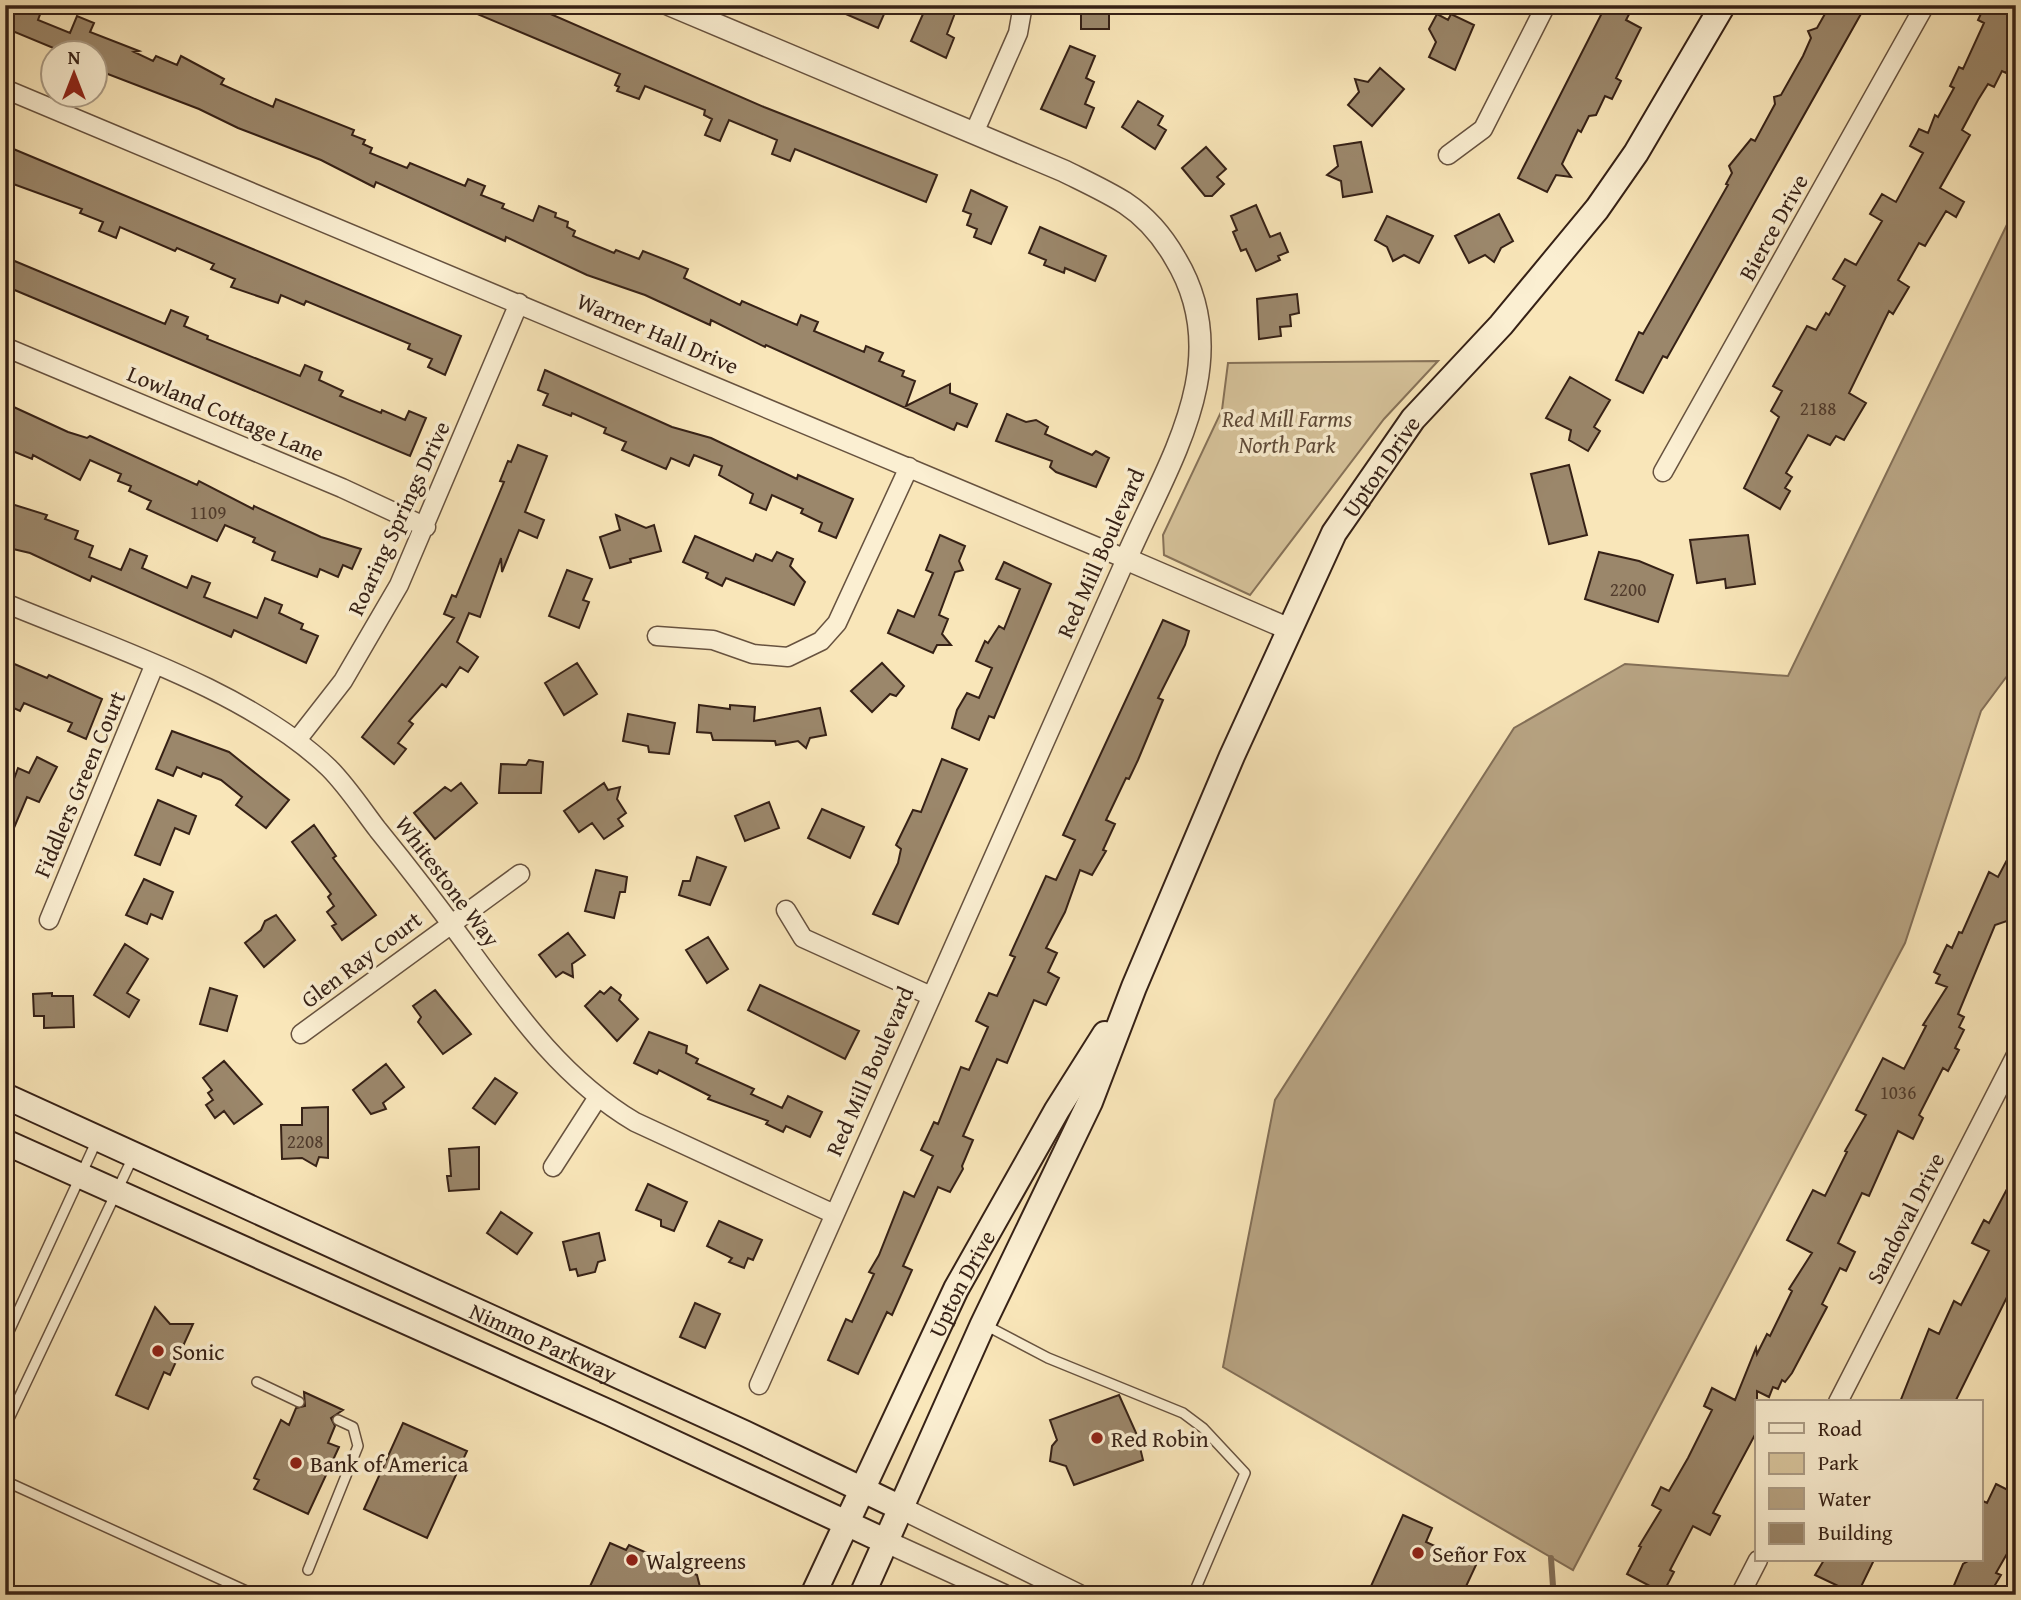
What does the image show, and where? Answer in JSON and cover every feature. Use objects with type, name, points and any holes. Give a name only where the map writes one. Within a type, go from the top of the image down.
[{"type":"main road","name":"Upton Drive","points":[[862,1595],[983,1324],[1090,1102],[1134,987],[1289,629],[1334,533],[1413,419],[1519,305],[1597,209],[1636,153],[1723,5]]},
{"type":"main road","name":"Upton Drive","points":[[813,1595],[956,1289],[1057,1110],[1134,987]]},
{"type":"main road","name":"Nimmo Parkway","points":[[5,1096],[901,1508]]},
{"type":"main road","name":"Nimmo Parkway","points":[[5,1142],[887,1542]]},
{"type":"street","name":"Red Mill Boulevard","points":[[670,5],[1064,171],[1126,204],[1168,245],[1183,271],[1194,299],[1202,358],[1190,412],[759,1385]]},
{"type":"street","points":[[974,133],[1017,33],[1023,5]]},
{"type":"street","points":[[1447,155],[1483,129],[1546,5]]},
{"type":"street","name":"Bierce Drive","points":[[1663,472],[1925,5]]},
{"type":"street","name":"Warner Hall Drive","points":[[5,89],[1289,629]]},
{"type":"street","name":"Roaring Springs Drive","points":[[298,740],[370,639],[399,585],[426,527],[519,303]]},
{"type":"street","name":"Lowland Cottage Lane","points":[[5,347],[342,488],[426,527]]},
{"type":"street","points":[[657,636],[713,640],[753,654],[788,657],[821,641],[837,623],[909,467]]},
{"type":"street","name":"Whitestone Way","points":[[5,603],[154,666],[268,721],[298,740],[332,771],[530,1031],[598,1097],[635,1122],[834,1214]]},
{"type":"street","name":"Fiddlers Green Court","points":[[48,920],[154,666]]},
{"type":"street","name":"Glen Ray Court","points":[[301,1034],[520,874]]},
{"type":"street","points":[[786,910],[803,938],[931,996]]},
{"type":"street","name":"Sandoval Drive","points":[[1839,1400],[2016,1055]]},
{"type":"street","points":[[553,1167],[598,1097]]},
{"type":"street","name":"Nimmo Parkway","points":[[901,1508],[1078,1595]]},
{"type":"street","name":"Nimmo Parkway","points":[[887,1542],[1003,1595]]},
{"type":"street","points":[[1740,1595],[1757,1562]]},
{"type":"lane","points":[[5,1340],[98,1139]]},
{"type":"lane","points":[[5,1427],[134,1155]]},
{"type":"lane","points":[[983,1324],[1048,1358],[1183,1413],[1203,1428],[1245,1473],[1193,1595]]},
{"type":"lane","points":[[257,1382],[299,1402]]},
{"type":"lane","points":[[308,1570],[358,1446],[354,1427],[338,1420]]},
{"type":"lane","points":[[5,1480],[256,1595]]},
{"type":"green space","name":"Red Mill Farms North Park","points":[[1438,361],[1384,419],[1250,595],[1164,555],[1163,535],[1222,410],[1228,363]]},
{"type":"water","points":[[2016,206],[2016,664],[1981,711],[1905,943],[1573,1570],[1223,1367],[1275,1100],[1514,728],[1625,664],[1788,676]]},
{"type":"building","points":[[11,5],[33,5],[42,9],[38,20],[70,33],[77,16],[94,23],[90,32],[105,38],[38,38],[38,42],[5,28]]},
{"type":"building","points":[[456,5],[530,5],[764,107],[937,175],[926,202],[795,149],[790,161],[772,154],[777,140],[729,120],[720,141],[705,135],[712,119],[704,115],[705,110],[645,86],[639,99],[617,91],[619,87],[615,85],[620,74]]},
{"type":"building","points":[[825,5],[888,5],[878,28]]},
{"type":"building","points":[[927,5],[955,13],[947,34],[954,38],[946,58],[911,41]]},
{"type":"building","points":[[1081,5],[1109,5],[1109,29],[1081,29]]},
{"type":"building","points":[[1606,5],[1634,5],[1626,20],[1641,28],[1616,78],[1621,81],[1612,99],[1605,96],[1596,115],[1589,116],[1581,132],[1578,130],[1562,164],[1571,177],[1556,175],[1547,192],[1518,178]]},
{"type":"building","points":[[1830,5],[1866,5],[1667,358],[1663,356],[1643,393],[1616,380],[1639,332],[1643,334],[1728,185],[1726,184],[1732,173],[1729,166],[1751,139],[1755,141],[1775,104],[1774,97],[1781,95],[1803,56],[1811,38],[1808,31],[1817,28]]},
{"type":"building","points":[[1985,5],[2016,5],[2016,54],[2006,73],[2002,71],[1994,87],[1988,84],[1978,100],[1962,130],[1970,135],[1940,188],[1964,202],[1956,217],[1946,211],[1925,246],[1919,243],[1898,280],[1909,287],[1893,314],[1889,311],[1849,393],[1866,403],[1844,440],[1836,436],[1830,445],[1808,435],[1786,473],[1792,477],[1785,488],[1790,491],[1780,509],[1744,488],[1779,417],[1771,411],[1782,391],[1773,386],[1807,326],[1816,330],[1826,313],[1829,315],[1845,286],[1833,279],[1845,259],[1856,265],[1882,221],[1870,214],[1882,194],[1896,202],[1923,153],[1910,146],[1919,129],[1928,133],[1935,115],[1938,117],[1954,88],[1950,86],[1959,67],[1963,69],[1984,23],[1978,20]]},
{"type":"building","points":[[1437,14],[1448,20],[1451,14],[1474,25],[1455,70],[1429,57],[1436,42],[1429,29]]},
{"type":"building","points":[[108,39],[139,51],[134,52],[153,61],[156,56],[177,65],[181,56],[224,79],[221,84],[273,107],[276,99],[354,130],[352,135],[365,140],[363,144],[372,148],[370,153],[407,168],[410,163],[465,186],[468,179],[485,186],[481,195],[504,204],[502,208],[533,221],[539,206],[556,213],[555,217],[568,222],[567,227],[575,231],[573,236],[614,253],[616,250],[639,259],[643,251],[688,269],[684,278],[740,305],[742,301],[797,325],[801,315],[818,322],[814,331],[864,352],[866,346],[883,353],[879,361],[904,371],[902,376],[915,381],[906,406],[950,384],[950,393],[977,404],[967,427],[957,423],[954,430],[766,345],[765,347],[711,320],[710,325],[645,295],[587,275],[506,237],[505,241],[376,182],[374,187],[321,160],[238,128],[199,109],[108,74]]},
{"type":"building","points":[[1070,46],[1095,56],[1086,78],[1094,82],[1085,104],[1094,108],[1086,128],[1041,109]]},
{"type":"building","points":[[1380,68],[1404,89],[1372,126],[1348,105],[1359,92],[1355,79],[1368,82]]},
{"type":"building","points":[[1138,101],[1163,116],[1158,125],[1166,130],[1155,149],[1122,127]]},
{"type":"building","points":[[1361,142],[1372,192],[1343,197],[1341,181],[1327,175],[1338,166],[1334,146]]},
{"type":"building","points":[[1206,147],[1226,169],[1217,177],[1224,184],[1212,196],[1205,196],[1182,168]]},
{"type":"building","points":[[11,148],[461,336],[445,375],[428,367],[432,359],[408,349],[410,344],[306,301],[304,305],[281,295],[278,303],[231,287],[235,279],[211,269],[214,264],[177,248],[175,251],[120,227],[116,238],[99,231],[103,222],[80,213],[82,209],[5,181],[5,161]]},
{"type":"building","points":[[971,190],[1007,207],[991,244],[974,237],[977,229],[967,225],[971,214],[963,211]]},
{"type":"building","points":[[1256,205],[1270,237],[1280,233],[1288,252],[1278,256],[1280,260],[1256,271],[1246,249],[1241,251],[1233,232],[1237,230],[1231,216]]},
{"type":"building","points":[[1499,214],[1513,241],[1501,248],[1494,262],[1485,255],[1469,263],[1455,236]]},
{"type":"building","points":[[1387,216],[1433,236],[1419,263],[1404,255],[1393,261],[1387,247],[1375,240]]},
{"type":"building","points":[[1040,227],[1106,256],[1095,281],[1065,268],[1064,273],[1044,265],[1046,260],[1029,253]]},
{"type":"building","points":[[5,257],[165,324],[171,310],[188,317],[184,326],[208,336],[207,339],[300,376],[305,365],[322,372],[319,380],[343,391],[340,396],[381,413],[382,410],[405,420],[409,411],[426,418],[410,456],[5,286]]},
{"type":"building","points":[[1297,294],[1299,313],[1290,315],[1291,326],[1280,327],[1281,336],[1259,339],[1257,299]]},
{"type":"building","points":[[545,370],[672,427],[711,438],[797,479],[798,475],[853,499],[836,538],[819,531],[822,523],[801,513],[803,509],[772,495],[766,510],[750,503],[753,494],[719,475],[722,466],[694,455],[689,466],[671,458],[666,469],[622,450],[626,442],[604,433],[606,428],[572,413],[571,416],[543,405],[548,394],[538,390]]},
{"type":"building","points":[[1570,377],[1610,400],[1594,427],[1600,431],[1588,451],[1569,440],[1571,430],[1546,418]]},
{"type":"building","points":[[5,403],[68,432],[87,438],[90,436],[197,485],[199,481],[253,509],[254,506],[321,537],[361,549],[352,569],[343,565],[338,577],[320,569],[317,577],[272,560],[275,552],[253,542],[255,538],[225,525],[217,541],[147,509],[151,501],[129,491],[131,486],[118,481],[121,474],[90,460],[80,480],[33,455],[32,459],[5,448]]},
{"type":"building","points":[[1007,414],[1026,422],[1036,420],[1048,427],[1045,434],[1092,455],[1096,451],[1109,458],[1096,487],[1056,472],[1050,467],[1052,461],[996,441]]},
{"type":"building","points":[[518,445],[547,456],[525,512],[544,520],[537,538],[519,530],[502,572],[501,558],[480,617],[469,613],[457,642],[478,657],[468,672],[460,667],[446,687],[442,684],[409,721],[413,724],[398,743],[406,749],[394,764],[362,737],[454,618],[444,614],[452,595],[456,597],[504,482],[500,481],[508,461],[511,462]]},
{"type":"building","points":[[1569,465],[1587,535],[1549,544],[1531,474]]},
{"type":"building","points":[[5,502],[47,515],[45,519],[78,531],[75,539],[93,546],[89,557],[121,570],[130,549],[147,556],[142,568],[187,588],[192,576],[210,583],[204,597],[257,618],[265,598],[282,605],[279,613],[303,624],[301,629],[318,636],[306,663],[234,630],[231,637],[92,576],[90,581],[30,553],[13,549],[14,546],[5,542]]},
{"type":"building","points":[[616,515],[646,528],[654,525],[661,551],[630,559],[631,562],[610,568],[600,537],[620,530]]},
{"type":"building","points":[[940,535],[965,546],[959,561],[963,570],[955,572],[939,615],[948,619],[942,634],[951,645],[937,645],[933,653],[888,633],[898,610],[914,617],[933,573],[926,570]]},
{"type":"building","points":[[1748,535],[1755,584],[1726,588],[1725,579],[1697,583],[1690,540]]},
{"type":"building","points":[[695,536],[753,561],[756,554],[772,561],[777,552],[793,559],[790,566],[805,582],[794,605],[726,578],[722,586],[706,578],[708,573],[683,562]]},
{"type":"building","points":[[1599,552],[1639,561],[1673,575],[1658,622],[1585,599]]},
{"type":"building","points":[[1004,562],[1051,584],[994,718],[989,716],[979,740],[952,728],[957,710],[967,693],[979,698],[992,668],[976,661],[985,641],[988,643],[999,626],[1004,629],[1020,589],[996,579]]},
{"type":"building","points":[[567,570],[592,579],[583,600],[589,602],[579,628],[549,616]]},
{"type":"building","points":[[1163,620],[1189,631],[1185,645],[1158,698],[1163,700],[1138,760],[1129,779],[1126,778],[1106,820],[1115,824],[1103,850],[1106,851],[1092,875],[1080,870],[1065,912],[1046,948],[1057,953],[1048,972],[1059,978],[1046,1005],[1034,1000],[1007,1063],[997,1059],[963,1136],[973,1140],[963,1169],[950,1192],[938,1187],[903,1266],[912,1270],[892,1315],[887,1312],[858,1374],[828,1360],[846,1319],[852,1322],[874,1274],[869,1272],[879,1255],[904,1192],[914,1197],[933,1156],[921,1150],[934,1122],[938,1124],[961,1067],[969,1070],[988,1027],[976,1021],[989,993],[997,996],[1015,957],[1010,955],[1046,876],[1056,880],[1075,840],[1063,835]]},
{"type":"building","points":[[5,660],[47,678],[49,675],[102,699],[86,739],[68,731],[72,723],[24,703],[20,711],[5,704]]},
{"type":"building","points":[[577,663],[597,694],[564,715],[545,683]]},
{"type":"building","points":[[882,663],[904,686],[896,696],[890,694],[872,712],[851,691]]},
{"type":"building","points":[[699,705],[730,709],[730,705],[755,707],[754,721],[820,708],[826,735],[810,738],[806,748],[798,741],[776,745],[775,741],[713,740],[711,733],[697,732]]},
{"type":"building","points":[[628,714],[675,723],[669,754],[649,752],[648,746],[623,741]]},
{"type":"building","points":[[172,731],[229,752],[289,800],[266,828],[236,805],[242,797],[221,780],[203,773],[201,777],[177,767],[173,776],[156,769]]},
{"type":"building","points":[[37,757],[57,767],[39,802],[27,797],[5,849],[5,775],[14,779],[18,768],[29,773]]},
{"type":"building","points":[[942,759],[967,769],[898,924],[873,914],[898,863],[901,849],[896,845],[913,810],[921,812]]},
{"type":"building","points":[[529,760],[543,762],[541,793],[499,793],[501,764],[526,765]]},
{"type":"building","points":[[461,783],[477,803],[435,839],[414,813],[445,787],[451,791]]},
{"type":"building","points":[[604,783],[608,790],[620,787],[617,799],[626,813],[618,819],[623,826],[604,839],[592,823],[579,832],[564,811]]},
{"type":"building","points":[[158,800],[196,816],[189,834],[175,828],[160,865],[135,855]]},
{"type":"building","points":[[769,802],[779,828],[745,841],[735,816]]},
{"type":"building","points":[[822,809],[864,827],[850,858],[808,838]]},
{"type":"building","points":[[314,825],[336,856],[333,858],[376,915],[342,940],[332,926],[336,924],[327,912],[334,906],[328,897],[331,894],[292,842]]},
{"type":"building","points":[[2016,843],[2016,902],[2007,921],[1995,925],[1958,1014],[1964,1017],[1959,1027],[1964,1030],[1955,1048],[1959,1050],[1948,1071],[1943,1068],[1919,1115],[1923,1118],[1913,1139],[1898,1131],[1869,1196],[1862,1193],[1838,1243],[1855,1252],[1846,1271],[1840,1268],[1822,1304],[1827,1307],[1792,1373],[1785,1382],[1782,1380],[1778,1389],[1773,1387],[1769,1397],[1757,1391],[1755,1435],[1713,1513],[1720,1516],[1710,1535],[1693,1526],[1670,1570],[1674,1572],[1663,1593],[1627,1574],[1641,1547],[1639,1546],[1661,1510],[1652,1505],[1661,1487],[1669,1491],[1688,1458],[1712,1410],[1704,1406],[1712,1388],[1735,1400],[1756,1348],[1757,1354],[1767,1334],[1770,1336],[1792,1291],[1789,1289],[1812,1253],[1787,1240],[1813,1190],[1825,1196],[1847,1152],[1845,1151],[1866,1115],[1856,1110],[1883,1058],[1904,1069],[1926,1026],[1923,1025],[1947,987],[1936,983],[1940,975],[1934,972],[1947,945],[1952,948],[1959,932],[1962,933],[1989,872],[1998,877]]},
{"type":"building","points":[[697,857],[726,867],[710,905],[679,895],[683,881],[690,881]]},
{"type":"building","points":[[596,870],[627,877],[625,892],[620,892],[614,918],[585,911]]},
{"type":"building","points":[[144,879],[173,892],[162,919],[151,914],[147,924],[126,915]]},
{"type":"building","points":[[276,915],[295,940],[264,967],[245,943],[261,930],[265,921]]},
{"type":"building","points":[[568,933],[585,955],[572,964],[573,977],[563,972],[556,977],[539,955]]},
{"type":"building","points":[[708,937],[728,969],[707,983],[686,950]]},
{"type":"building","points":[[125,944],[148,959],[127,993],[139,1000],[129,1017],[94,995]]},
{"type":"building","points":[[760,985],[859,1031],[845,1059],[748,1010]]},
{"type":"building","points":[[611,987],[621,995],[619,1000],[638,1019],[617,1041],[585,1006],[600,991],[604,994]]},
{"type":"building","points":[[210,988],[237,996],[227,1031],[200,1024]]},
{"type":"building","points":[[435,990],[471,1034],[443,1054],[418,1022],[421,1017],[413,1006]]},
{"type":"building","points":[[52,993],[52,996],[73,996],[74,1027],[44,1028],[44,1016],[34,1016],[33,994]]},
{"type":"building","points":[[649,1032],[687,1046],[686,1053],[698,1059],[696,1063],[754,1089],[751,1094],[782,1108],[788,1096],[822,1112],[810,1137],[786,1126],[783,1132],[766,1124],[768,1121],[708,1099],[710,1096],[659,1070],[657,1074],[634,1063]]},
{"type":"building","points":[[224,1061],[262,1104],[234,1124],[224,1111],[215,1118],[206,1105],[213,1100],[208,1093],[212,1090],[203,1078]]},
{"type":"building","points":[[386,1064],[404,1087],[383,1103],[386,1109],[371,1114],[353,1090]]},
{"type":"building","points":[[495,1078],[517,1093],[495,1124],[473,1108]]},
{"type":"building","points":[[328,1107],[328,1158],[319,1157],[316,1166],[302,1158],[282,1159],[281,1125],[302,1125],[302,1108]]},
{"type":"building","points":[[479,1147],[479,1189],[449,1191],[449,1149]]},
{"type":"building","points":[[2016,1172],[2016,1301],[2007,1297],[1956,1400],[1901,1400],[1929,1329],[1939,1334],[1954,1301],[1961,1305],[1989,1251],[1972,1243],[1984,1220],[1989,1223]]},
{"type":"building","points":[[648,1184],[687,1202],[674,1231],[661,1226],[661,1220],[636,1210]]},
{"type":"building","points":[[501,1212],[532,1233],[517,1254],[487,1233]]},
{"type":"building","points":[[719,1221],[762,1240],[753,1260],[748,1258],[744,1268],[729,1262],[732,1258],[707,1246]]},
{"type":"building","points":[[599,1233],[605,1260],[598,1262],[595,1272],[578,1276],[576,1269],[570,1270],[563,1242]]},
{"type":"building","points":[[695,1303],[720,1314],[705,1348],[680,1337]]},
{"type":"building","name":"Sonic","points":[[155,1307],[170,1324],[193,1324],[170,1375],[164,1372],[148,1409],[116,1395]]},
{"type":"building","name":"Bank of America","points":[[304,1392],[343,1410],[331,1418],[335,1426],[328,1443],[339,1447],[308,1514],[254,1489],[259,1480],[254,1478],[281,1420],[289,1425],[296,1408],[305,1406]]},
{"type":"building","name":"Red Robin","points":[[1119,1395],[1137,1435],[1143,1460],[1074,1485],[1066,1466],[1050,1461],[1052,1446],[1057,1440],[1050,1420]]},
{"type":"building","points":[[403,1423],[467,1451],[427,1538],[364,1509]]},
{"type":"building","points":[[1996,1484],[2016,1494],[2016,1538],[1996,1573],[2001,1575],[1989,1595],[1961,1595],[1952,1590],[1963,1564],[1982,1562],[1982,1500],[1987,1503]]},
{"type":"building","name":"Señor Fox","points":[[1403,1515],[1432,1528],[1426,1542],[1476,1565],[1462,1595],[1367,1595]]},
{"type":"building","name":"Walgreens","points":[[610,1543],[626,1550],[629,1545],[697,1575],[702,1595],[586,1595]]},
{"type":"building","points":[[1823,1562],[1873,1562],[1857,1595],[1815,1575]]},
{"type":"waterway","points":[[1550,1595],[1553,1586],[1551,1558]]},
{"type":"place","name":"Sonic","points":[[158,1351]]},
{"type":"place","name":"Red Robin","points":[[1097,1438]]},
{"type":"place","name":"Bank of America","points":[[296,1463]]},
{"type":"place","name":"Señor Fox","points":[[1418,1553]]},
{"type":"place","name":"Walgreens","points":[[632,1560]]}]
